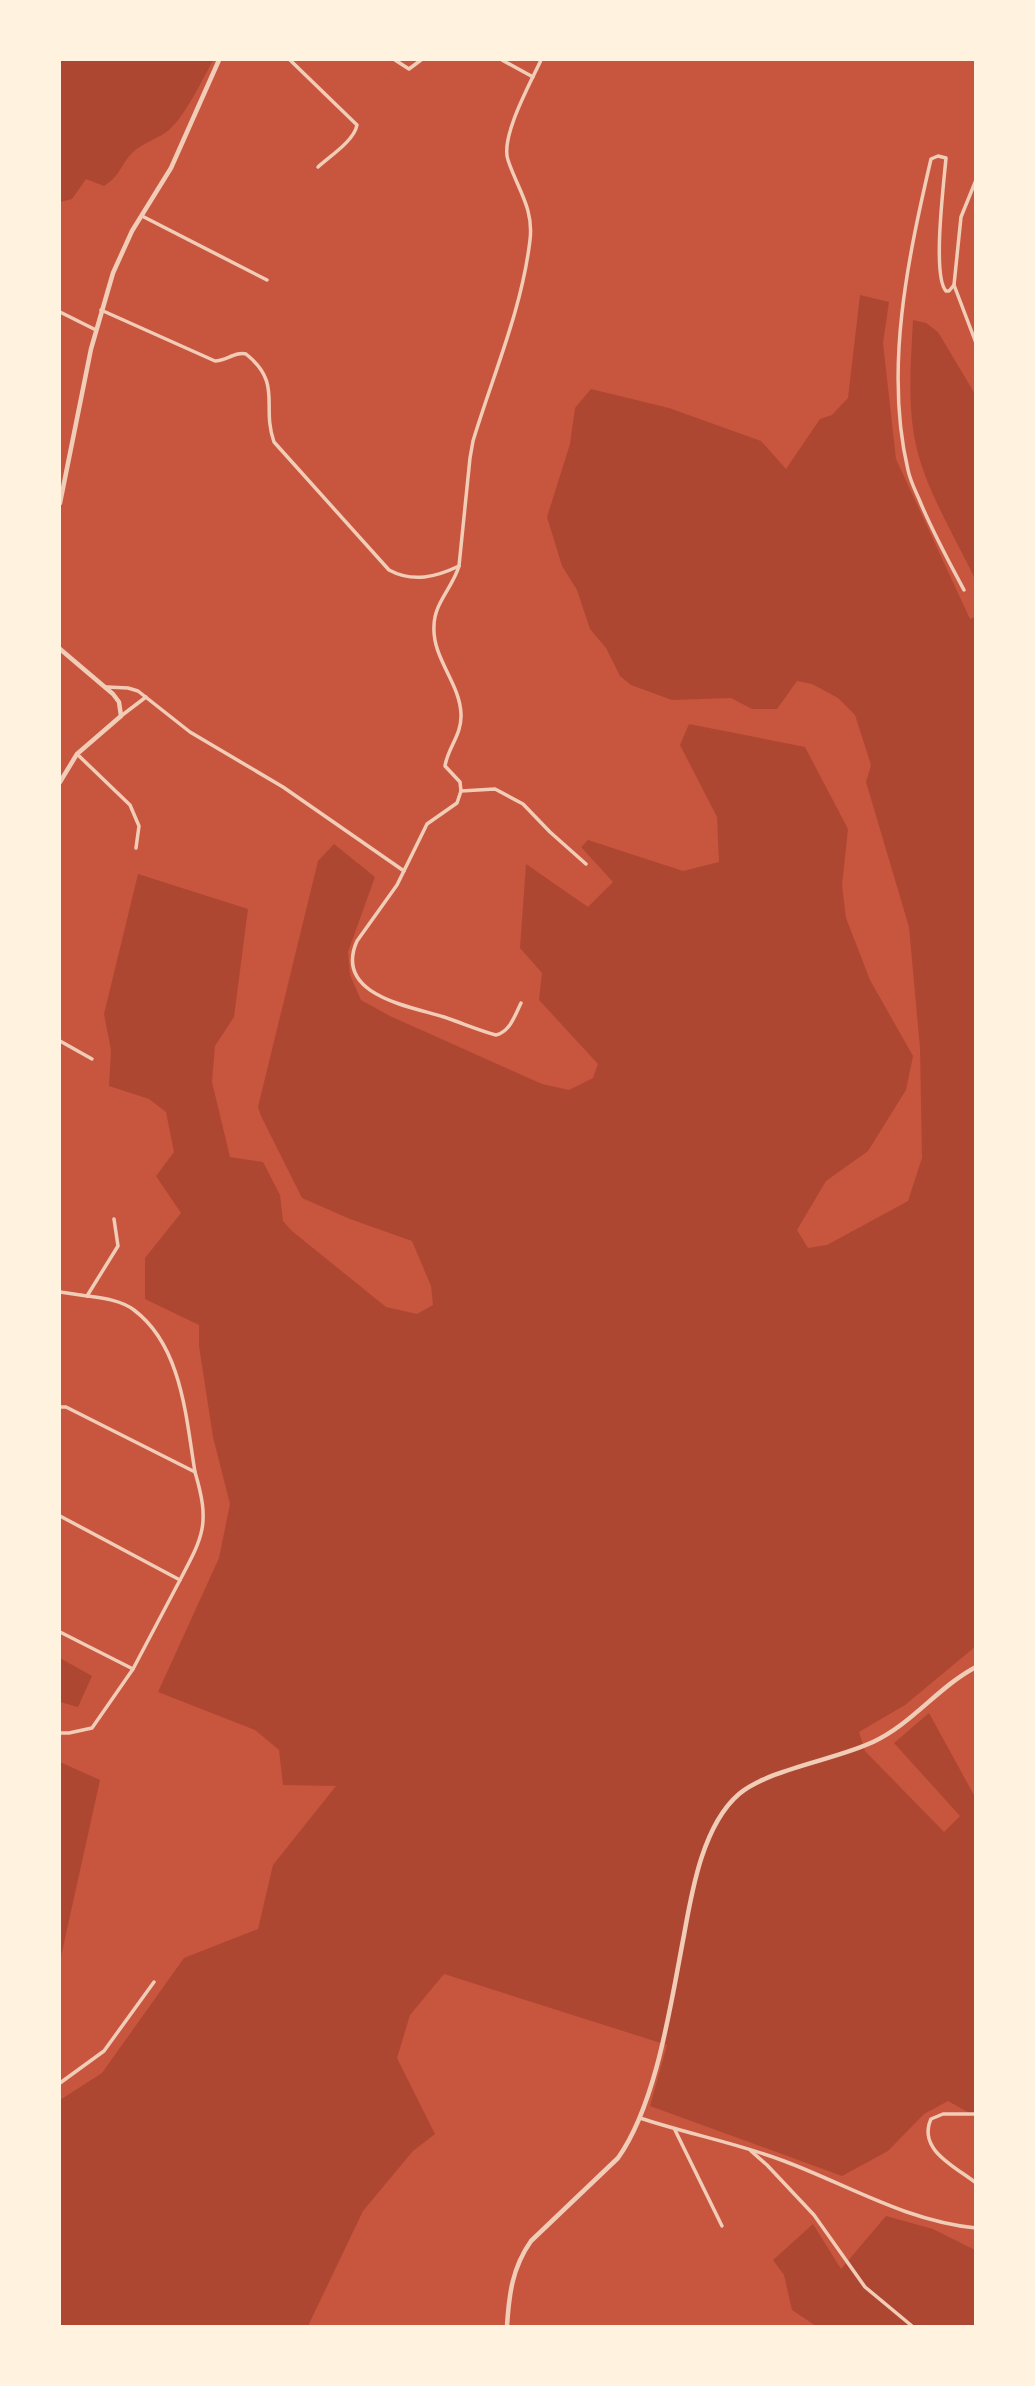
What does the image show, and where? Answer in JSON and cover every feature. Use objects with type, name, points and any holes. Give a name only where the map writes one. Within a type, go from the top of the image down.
[{"type":"street","points":[[60,502],[101,310],[124,247],[171,168],[219,60]]},
{"type":"street","points":[[290,60],[357,125],[349,139],[318,167]]},
{"type":"street","points":[[395,60],[410,69],[421,60]]},
{"type":"street","points":[[502,60],[533,77]]},
{"type":"street","points":[[521,1003],[511,1024],[503,1033],[496,1035],[409,1008],[372,992],[362,985],[355,973],[353,952],[357,941],[384,905],[404,871],[427,824],[457,803],[461,791],[460,782],[445,766],[447,756],[457,740],[462,716],[456,691],[438,649],[433,628],[441,601],[456,578],[473,441],[516,308],[530,243],[531,216],[526,197],[508,159],[506,147],[511,127],[541,60]]},
{"type":"street","points":[[954,285],[949,291],[941,284],[939,257],[946,158],[938,156],[931,159],[925,183],[900,326],[898,399],[908,471],[932,530],[964,590]]},
{"type":"street","points":[[975,180],[961,217],[954,285],[975,343]]},
{"type":"street","points":[[142,216],[223,260],[267,280]]},
{"type":"street","points":[[101,310],[215,361],[246,354],[263,370],[268,382],[274,442],[389,570],[407,577],[423,578],[459,566]]},
{"type":"street","points":[[60,312],[96,330]]},
{"type":"street","points":[[60,649],[107,687],[119,702],[121,716]]},
{"type":"street","points":[[107,687],[128,688],[146,697],[190,732],[283,787],[404,871]]},
{"type":"street","points":[[60,782],[78,754],[146,697]]},
{"type":"street","points":[[78,754],[130,805],[139,826],[136,848]]},
{"type":"street","points":[[461,791],[495,789],[523,804],[586,864]]},
{"type":"street","points":[[60,1041],[92,1059]]},
{"type":"street","points":[[87,1296],[118,1246],[114,1219]]},
{"type":"street","points":[[60,1292],[101,1297],[132,1308],[162,1342],[180,1384],[195,1472],[203,1498],[204,1527],[196,1551],[133,1669],[92,1728],[69,1733],[60,1732]]},
{"type":"street","points":[[60,1407],[66,1407],[195,1472]]},
{"type":"street","points":[[60,1516],[180,1580]]},
{"type":"street","points":[[60,1632],[133,1669]]},
{"type":"street","points":[[507,2326],[512,2282],[523,2253],[531,2241],[618,2158],[640,2118],[664,2035],[699,1866],[718,1819],[739,1794],[766,1778],[850,1751],[889,1734],[975,1667]]},
{"type":"street","points":[[60,2083],[104,2050],[154,1982]]},
{"type":"street","points":[[975,2114],[943,2114],[931,2119],[928,2131],[929,2142],[937,2152],[975,2183]]},
{"type":"street","points":[[640,2118],[675,2130],[747,2147],[897,2210],[975,2228]]},
{"type":"street","points":[[675,2130],[722,2226]]},
{"type":"street","points":[[747,2147],[814,2215],[865,2287],[912,2326]]},
{"type":"shaded area","points":[[60,60],[213,60],[187,107],[169,130],[136,150],[114,178],[104,186],[86,179],[72,199],[60,202]]},
{"type":"shaded area","points":[[860,295],[889,302],[883,343],[896,459],[970,619],[975,617],[976,1646],[905,1705],[859,1732],[865,1751],[944,1832],[960,1816],[894,1743],[929,1713],[975,1797],[975,2116],[948,2101],[924,2114],[888,2151],[842,2176],[650,2106],[667,2045],[444,1974],[410,2015],[397,2058],[435,2134],[413,2151],[363,2211],[308,2326],[60,2326],[60,2100],[102,2073],[184,1958],[258,1929],[273,1865],[336,1786],[283,1785],[279,1750],[255,1730],[158,1692],[219,1558],[230,1504],[213,1437],[199,1346],[199,1325],[145,1299],[145,1258],[181,1213],[156,1176],[174,1152],[166,1112],[149,1099],[109,1086],[111,1050],[104,1014],[138,874],[248,909],[234,1017],[215,1046],[212,1082],[230,1157],[263,1162],[280,1195],[283,1221],[292,1231],[386,1307],[417,1314],[433,1305],[431,1286],[412,1241],[302,1198],[258,1107],[318,861],[334,844],[375,877],[348,952],[350,975],[361,1000],[390,1016],[542,1084],[569,1090],[593,1078],[598,1064],[539,1000],[542,973],[520,948],[526,864],[588,907],[613,882],[581,847],[588,840],[683,871],[719,862],[717,817],[680,745],[689,724],[805,747],[848,829],[842,885],[846,918],[870,980],[913,1056],[906,1090],[868,1151],[826,1181],[797,1230],[808,1248],[827,1245],[908,1201],[922,1158],[920,1048],[909,927],[866,782],[871,765],[855,715],[838,698],[812,684],[797,681],[777,709],[752,709],[731,698],[672,700],[631,685],[620,676],[606,648],[590,629],[577,590],[562,566],[547,517],[570,444],[575,408],[591,389],[669,408],[761,441],[786,469],[820,419],[832,415],[848,398]]},
{"type":"shaded area","points":[[913,320],[926,323],[938,332],[975,394],[975,579],[926,478],[916,445],[911,399]]},
{"type":"shaded area","points":[[60,1658],[92,1676],[78,1707],[60,1702]]},
{"type":"shaded area","points":[[60,1762],[100,1780],[60,1961]]},
{"type":"shaded area","points":[[886,2216],[933,2229],[975,2250],[975,2326],[816,2326],[792,2310],[784,2275],[773,2260],[813,2224],[841,2269]]}]
